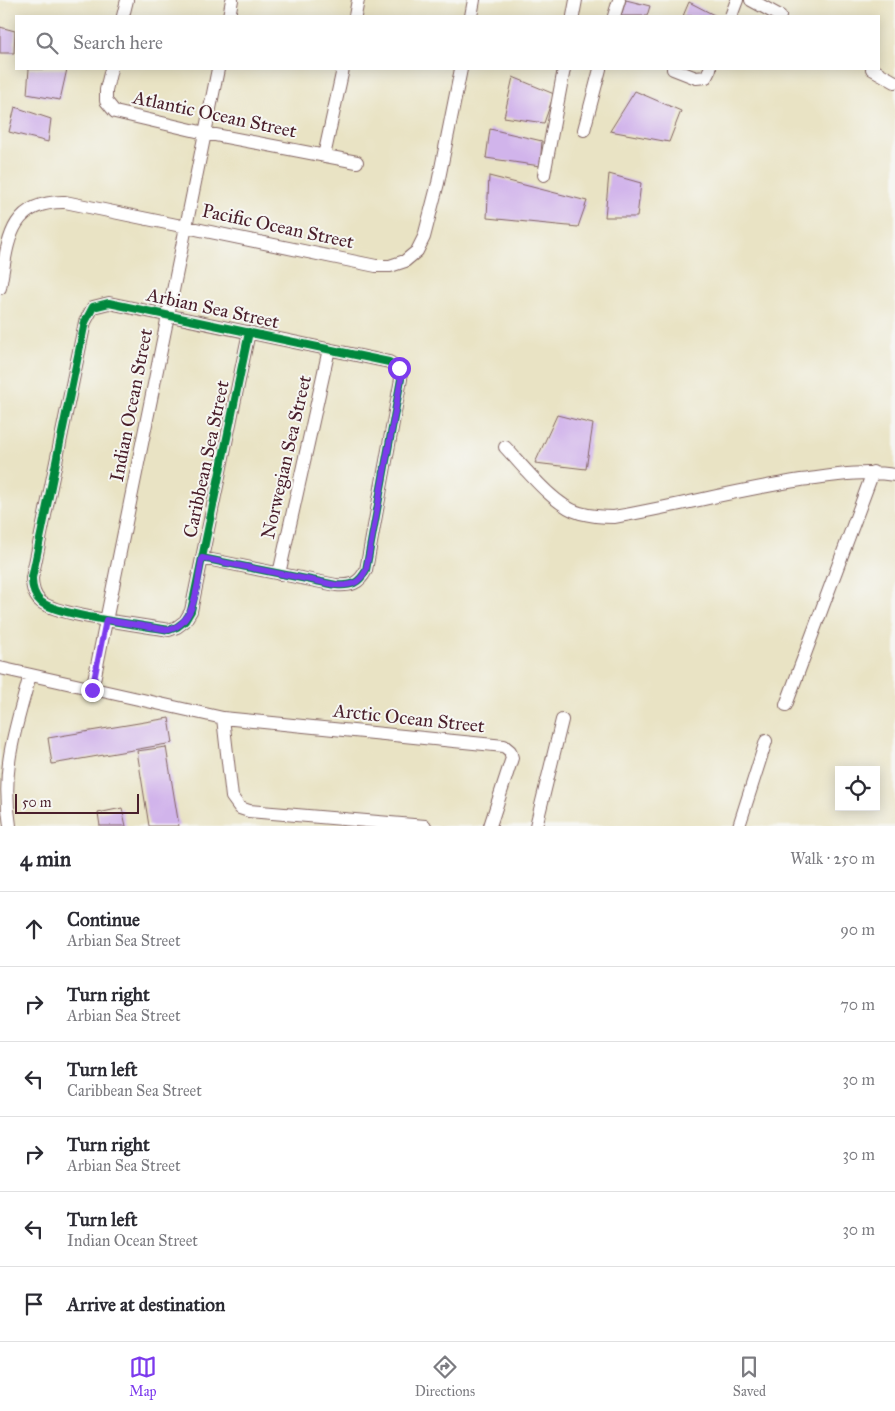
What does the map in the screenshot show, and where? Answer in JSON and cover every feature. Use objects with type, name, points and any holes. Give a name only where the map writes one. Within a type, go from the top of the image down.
[{"type":"street","points":[[124,15],[127,0]]},
{"type":"street","points":[[229,15],[232,0]]},
{"type":"street","points":[[355,15],[358,0]]},
{"type":"street","points":[[471,15],[474,0]]},
{"type":"street","points":[[573,15],[576,0]]},
{"type":"street","points":[[614,15],[619,0]]},
{"type":"street","points":[[731,15],[737,0]]},
{"type":"street","points":[[752,0],[778,15]]},
{"type":"street","name":"Atlantic Ocean Street","points":[[111,70],[106,101],[115,112],[205,133],[357,162]]},
{"type":"street","name":"Indian Ocean Street","points":[[92,690],[218,70]]},
{"type":"street","points":[[324,156],[343,70]]},
{"type":"street","name":"Pacific Ocean Street","points":[[0,288],[8,245],[14,226],[23,213],[34,206],[49,202],[65,202],[376,266],[390,266],[405,261],[417,251],[429,221],[461,70]]},
{"type":"street","points":[[544,175],[564,70]]},
{"type":"street","points":[[584,130],[600,70]]},
{"type":"street","points":[[676,70],[696,78],[706,77],[710,70]]},
{"type":"street","points":[[874,70],[895,82]]},
{"type":"street","name":"Arbian Sea Street","points":[[185,621],[169,630],[106,620],[50,607],[40,601],[35,594],[32,578],[87,314],[92,307],[109,303],[249,332],[389,362],[395,364],[401,372],[366,570],[357,583],[347,586],[202,558]]},
{"type":"street","name":"Caribbean Sea Street","points":[[185,621],[191,611],[249,332]]},
{"type":"street","name":"Norwegian Sea Street","points":[[279,574],[329,349]]},
{"type":"street","points":[[505,447],[564,505],[578,513],[596,516],[628,515],[758,487],[850,473],[873,472],[895,475]]},
{"type":"street","points":[[786,705],[873,472]]},
{"type":"street","name":"Arctic Ocean Street","points":[[0,668],[223,718],[507,748],[512,758],[490,826]]},
{"type":"street","points":[[10,826],[6,799],[7,760],[30,675]]},
{"type":"street","points":[[223,718],[232,796],[240,808],[250,811],[425,826]]},
{"type":"street","points":[[536,826],[562,720]]},
{"type":"street","points":[[739,826],[766,741]]},
{"type":"building","points":[[626,0],[650,6],[647,15],[621,15]]},
{"type":"building","points":[[689,2],[714,15],[683,15]]},
{"type":"building","points":[[0,27],[15,31],[14,53],[0,53]]},
{"type":"building","points":[[29,70],[67,70],[60,100],[27,94]]},
{"type":"building","points":[[513,77],[554,94],[544,123],[504,117]]},
{"type":"building","points":[[635,91],[681,111],[669,142],[610,131]]},
{"type":"building","points":[[15,107],[51,119],[48,142],[9,132]]},
{"type":"building","points":[[490,129],[542,141],[540,166],[486,158]]},
{"type":"building","points":[[609,174],[641,183],[637,217],[605,217]]},
{"type":"building","points":[[489,176],[587,201],[578,227],[487,218]]},
{"type":"building","points":[[557,415],[593,424],[586,469],[535,463]]},
{"type":"building","points":[[169,718],[173,743],[52,764],[48,738]]},
{"type":"building","points":[[166,747],[179,826],[149,826],[137,751]]},
{"type":"building","points":[[122,808],[126,826],[100,826],[98,813]]},
{"type":"cycle path","points":[[202,558],[336,585],[346,585],[357,581],[366,570],[401,379],[399,368],[389,362],[109,303],[93,307],[85,322],[32,585],[35,594],[41,602],[65,612],[169,630],[185,621],[191,611],[249,332]]},
{"type":"route","points":[[92,690],[106,620],[169,630],[177,627],[185,621],[191,611],[202,558],[336,585],[347,586],[357,583],[362,578],[366,570],[401,379],[399,368]]}]
